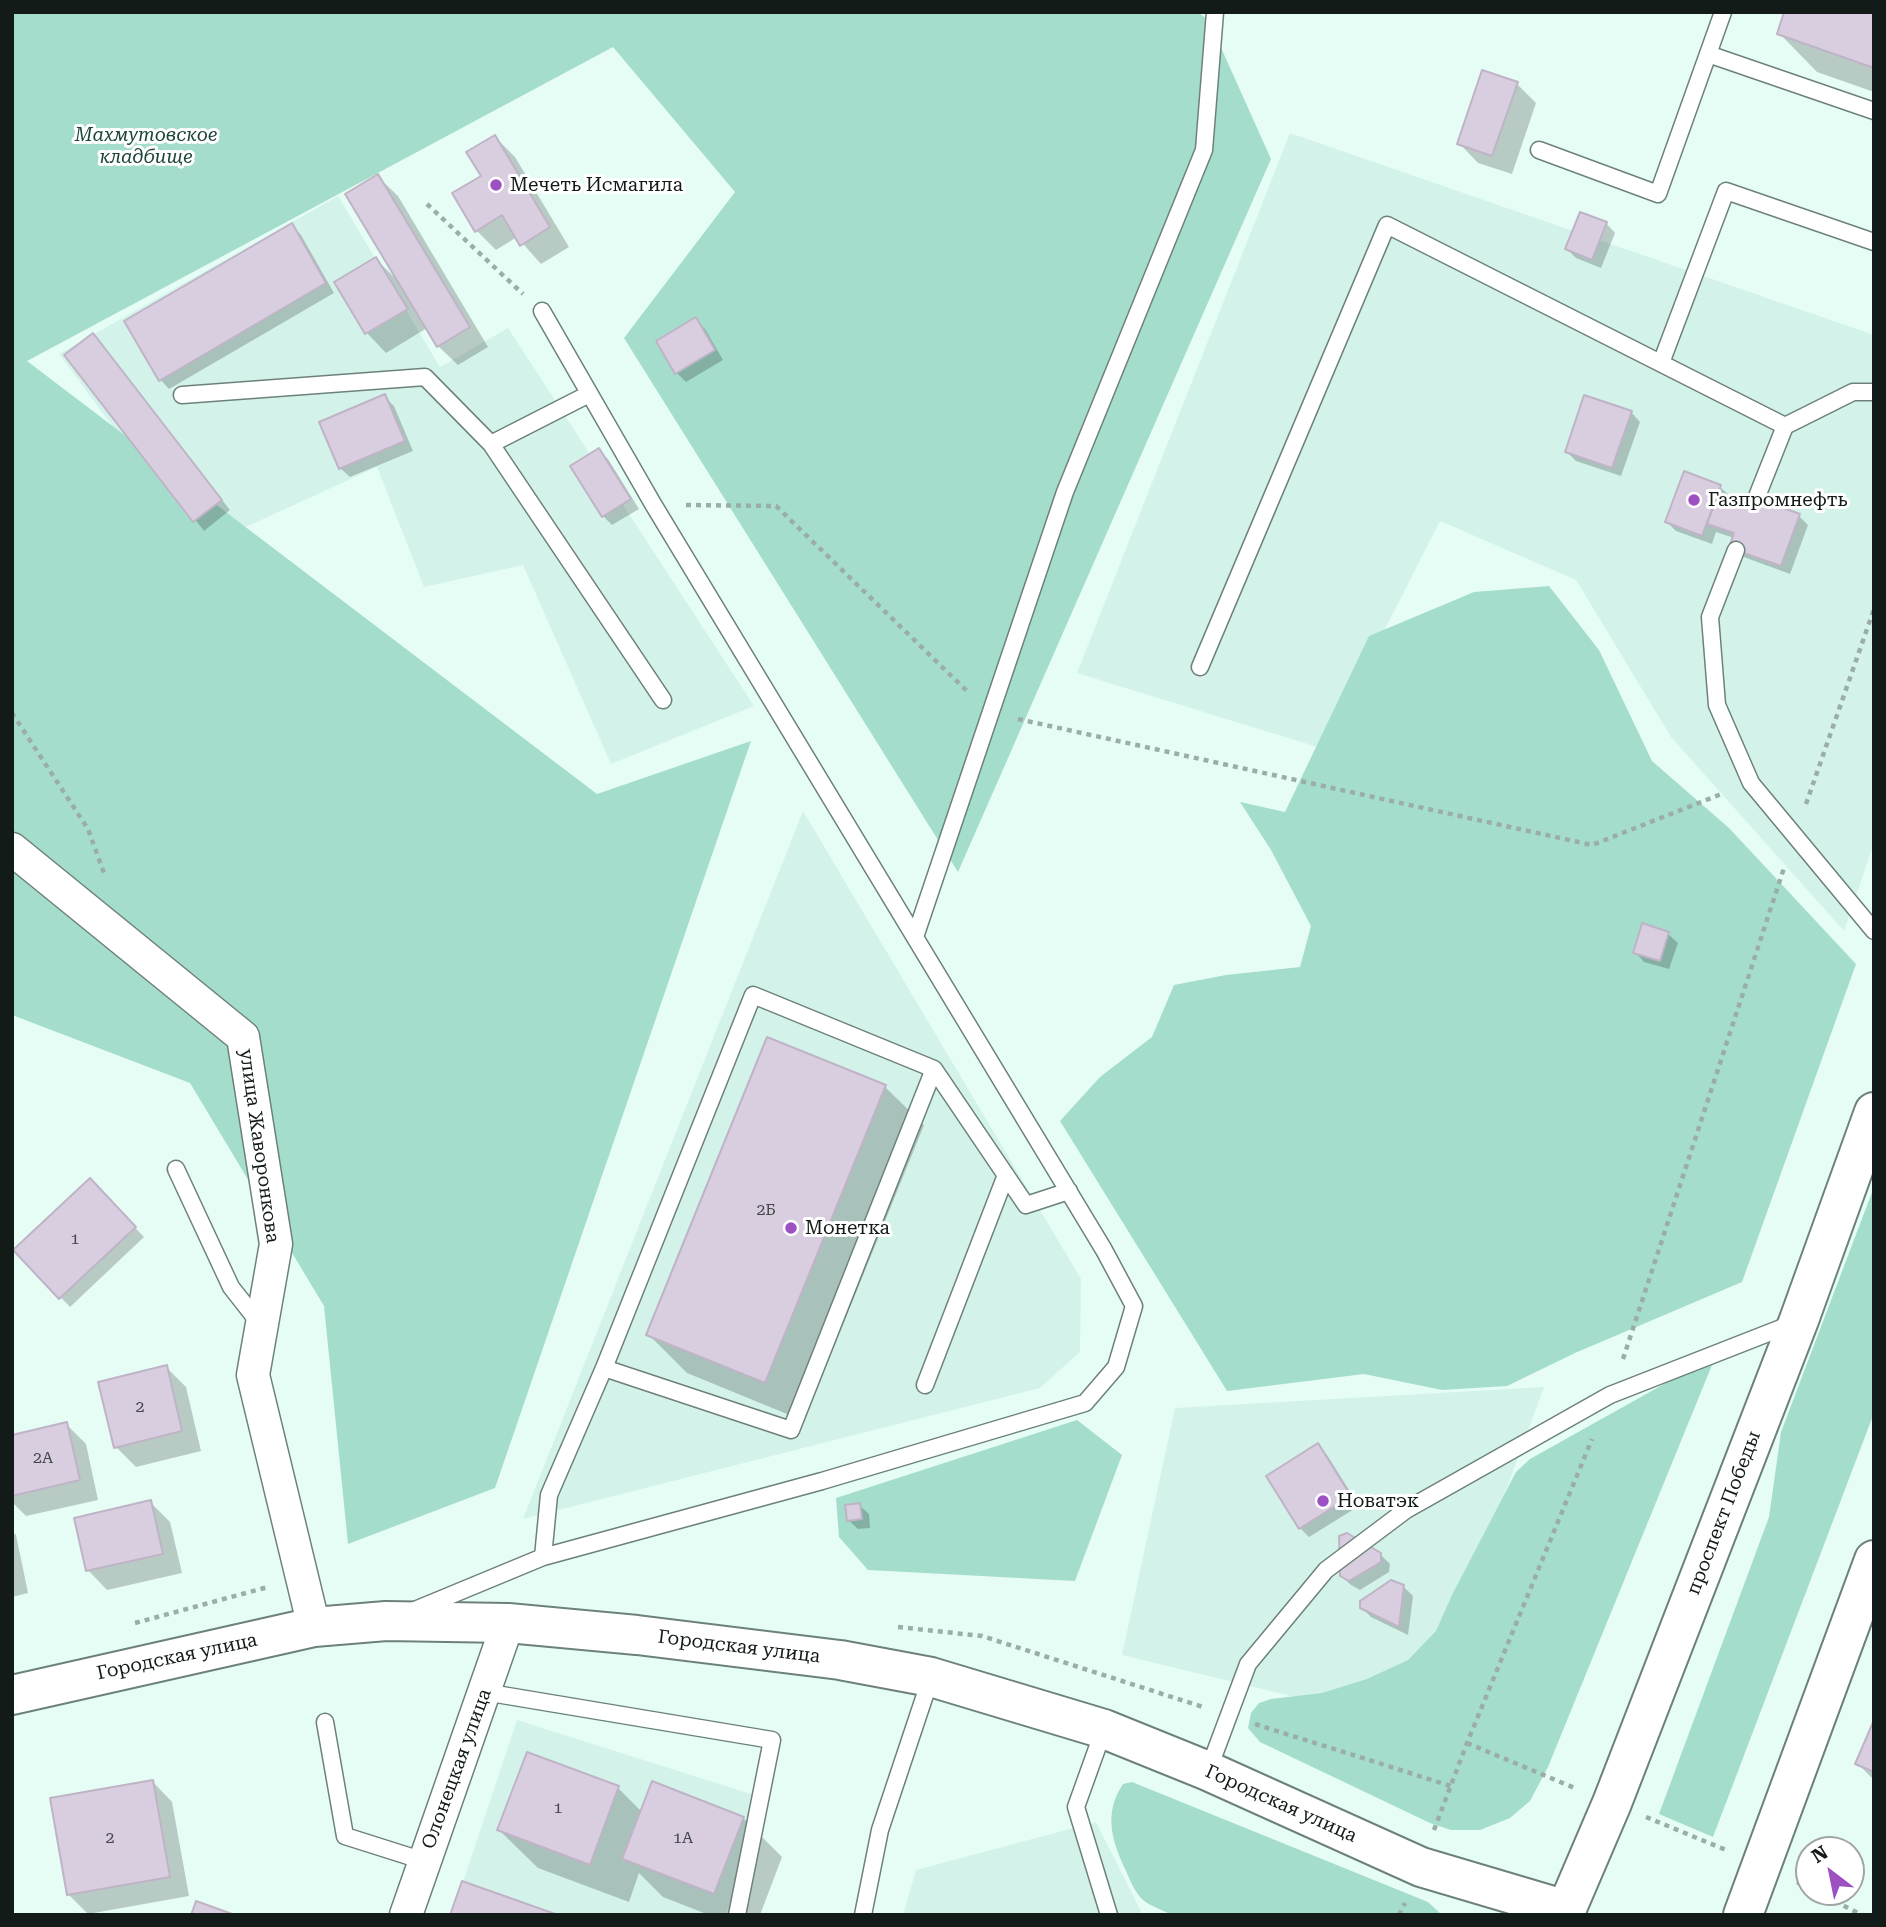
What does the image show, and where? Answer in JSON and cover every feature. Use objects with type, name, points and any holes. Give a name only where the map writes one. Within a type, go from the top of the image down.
[{"type":"street","name":"улица Жаворонкова","points":[[12,849],[243,1037],[276,1244],[253,1375],[314,1627]]},
{"type":"street","name":"проспект Победы","points":[[1569,1913],[1799,1320],[1874,1112]]},
{"type":"street","points":[[1743,1915],[1874,1560]]},
{"type":"street","name":"Городская улица","points":[[12,1695],[314,1627],[386,1621],[508,1623],[637,1635],[827,1658],[931,1677],[1104,1729],[1208,1771],[1428,1869],[1569,1913]]},
{"type":"street","name":"Олонецкая улица","points":[[406,1915],[508,1623]]},
{"type":"street","name":"Городская улица","points":[[1428,1869],[1488,1915]]},
{"type":"lane","points":[[915,937],[1065,492],[1204,150],[1215,12]]},
{"type":"lane","points":[[1539,150],[1658,194],[1723,12]]},
{"type":"lane","points":[[1708,54],[1874,111]]},
{"type":"lane","points":[[1661,363],[1726,191],[1874,242]]},
{"type":"lane","points":[[1200,667],[1387,225],[1785,426]]},
{"type":"lane","points":[[386,1621],[543,1556],[822,1481],[1085,1403],[1116,1367],[1134,1306],[1069,1191],[653,504],[541,311]]},
{"type":"lane","points":[[182,395],[425,377],[491,444],[663,700]]},
{"type":"lane","points":[[1756,499],[1785,426],[1853,392],[1874,392]]},
{"type":"lane","points":[[491,444],[589,394]]},
{"type":"lane","points":[[1736,550],[1710,617],[1717,705],[1751,783],[1874,931]]},
{"type":"lane","points":[[543,1556],[550,1495],[604,1368],[753,995],[934,1069],[1026,1205],[1069,1191]]},
{"type":"lane","points":[[604,1368],[791,1430],[934,1069]]},
{"type":"lane","points":[[176,1169],[231,1287],[261,1326]]},
{"type":"lane","points":[[925,1385],[1006,1175]]},
{"type":"lane","points":[[1208,1771],[1248,1664],[1326,1570],[1406,1510],[1610,1395],[1799,1320]]},
{"type":"lane","points":[[863,1915],[880,1830],[931,1677]]},
{"type":"lane","points":[[484,1692],[772,1740],[737,1915]]},
{"type":"lane","points":[[325,1722],[345,1836],[424,1861]]},
{"type":"lane","points":[[1104,1729],[1076,1807],[1109,1915]]},
{"type":"path","points":[[427,204],[541,311]]},
{"type":"path","points":[[653,504],[776,506],[989,713],[1592,845],[1751,783]]},
{"type":"path","points":[[1399,1915],[1428,1869],[1467,1743],[1610,1395],[1794,838],[1874,610]]},
{"type":"path","points":[[12,713],[88,829],[107,881]]},
{"type":"path","points":[[1844,1906],[1862,1915]]},
{"type":"shaded area","points":[[1290,133],[1874,335],[1874,843],[1844,931],[1671,737],[1576,580],[1440,521],[1324,749],[1077,673]]},
{"type":"shaded area","points":[[338,196],[440,367],[508,328],[754,706],[611,764],[523,565],[424,587],[377,467],[202,547],[59,354]]},
{"type":"shaded area","points":[[803,811],[1081,1279],[1080,1352],[1040,1388],[523,1519]]},
{"type":"shaded area","points":[[1544,1387],[1419,1727],[1122,1655],[1175,1408]]},
{"type":"shaded area","points":[[517,1720],[770,1800],[725,1915],[452,1915]]},
{"type":"shaded area","points":[[1096,1822],[1143,1915],[903,1915],[916,1870]]},
{"type":"green space","name":"Махмутовское кладбище","points":[[12,12],[1198,12],[1209,21],[1271,159],[958,872],[624,338],[735,192],[613,47],[27,361],[597,794],[751,741],[495,1488],[348,1544],[324,1306],[190,1083],[12,1015]]},
{"type":"green space","points":[[1549,586],[1599,650],[1652,761],[1729,828],[1856,964],[1742,1282],[1575,1353],[1507,1386],[1442,1390],[1364,1374],[1227,1391],[1060,1121],[1100,1077],[1152,1037],[1174,985],[1226,975],[1300,967],[1311,926],[1271,850],[1240,802],[1285,812],[1369,636],[1474,592]]},
{"type":"green space","points":[[1874,1187],[1874,1413],[1713,1837],[1659,1814],[1769,1517],[1781,1432]]},
{"type":"green space","points":[[1707,1360],[1712,1365],[1548,1767],[1530,1801],[1510,1818],[1480,1830],[1451,1830],[1430,1823],[1260,1742],[1248,1728],[1251,1713],[1259,1703],[1322,1693],[1367,1679],[1408,1660],[1436,1631],[1516,1472],[1530,1459]]},
{"type":"green space","points":[[1077,1420],[1122,1455],[1075,1581],[868,1570],[839,1537],[836,1498]]},
{"type":"green space","points":[[1132,1782],[1428,1902],[1442,1915],[1172,1915],[1140,1897],[1117,1849],[1112,1828],[1113,1806],[1123,1784]]},
{"type":"building","points":[[1784,12],[1874,12],[1874,68],[1777,34]]},
{"type":"building","points":[[1482,70],[1518,82],[1492,156],[1457,144]]},
{"type":"building","name":"Мечеть Исмагила","points":[[495,135],[550,227],[520,246],[502,215],[475,232],[452,193],[481,176],[466,152]]},
{"type":"building","points":[[378,174],[470,327],[437,347],[345,194]]},
{"type":"building","points":[[1580,212],[1607,222],[1592,260],[1565,249]]},
{"type":"building","points":[[292,223],[326,283],[159,381],[124,321]]},
{"type":"building","points":[[376,257],[408,309],[365,334],[334,282]]},
{"type":"building","points":[[696,317],[715,350],[675,374],[656,341]]},
{"type":"building","points":[[93,333],[222,500],[193,522],[64,355]]},
{"type":"building","points":[[385,394],[405,441],[339,469],[319,422]]},
{"type":"building","points":[[1584,395],[1632,411],[1612,468],[1565,452]]},
{"type":"building","points":[[599,448],[631,499],[602,517],[570,466]]},
{"type":"building","points":[[1684,471],[1721,485],[1702,536],[1665,522]]},
{"type":"building","points":[[1718,495],[1744,504],[1748,495],[1800,514],[1781,566],[1729,548],[1734,533],[1707,524]]},
{"type":"building","points":[[1642,923],[1669,932],[1660,961],[1633,953]]},
{"type":"building","points":[[767,1037],[886,1085],[765,1383],[646,1335]]},
{"type":"building","points":[[90,1178],[136,1227],[59,1299],[13,1250]]},
{"type":"building","points":[[167,1365],[182,1431],[114,1448],[98,1382]]},
{"type":"building","points":[[67,1422],[80,1480],[12,1496],[12,1435]]},
{"type":"building","points":[[1318,1443],[1351,1496],[1299,1529],[1266,1476]]},
{"type":"building","points":[[151,1500],[163,1554],[86,1571],[74,1518]]},
{"type":"building","points":[[860,1503],[862,1519],[847,1521],[845,1505]]},
{"type":"building","points":[[1347,1533],[1381,1553],[1381,1562],[1349,1581],[1340,1576],[1339,1536]]},
{"type":"building","points":[[1391,1580],[1404,1585],[1399,1627],[1360,1608],[1360,1601]]},
{"type":"building","points":[[1874,1720],[1874,1772],[1855,1764]]},
{"type":"building","points":[[527,1752],[619,1786],[590,1865],[497,1830]]},
{"type":"building","points":[[153,1780],[170,1877],[67,1895],[50,1798]]},
{"type":"building","points":[[652,1781],[744,1817],[714,1894],[622,1859]]},
{"type":"building","points":[[462,1881],[558,1915],[450,1915]]},
{"type":"building","points":[[196,1901],[235,1915],[191,1915]]},
{"type":"place","name":"Мечеть Исмагила","points":[[496,185]]},
{"type":"place","name":"Газпромнефть","points":[[1694,500]]},
{"type":"place","name":"Монетка","points":[[791,1228]]},
{"type":"place","name":"Новатэк","points":[[1323,1501]]}]
